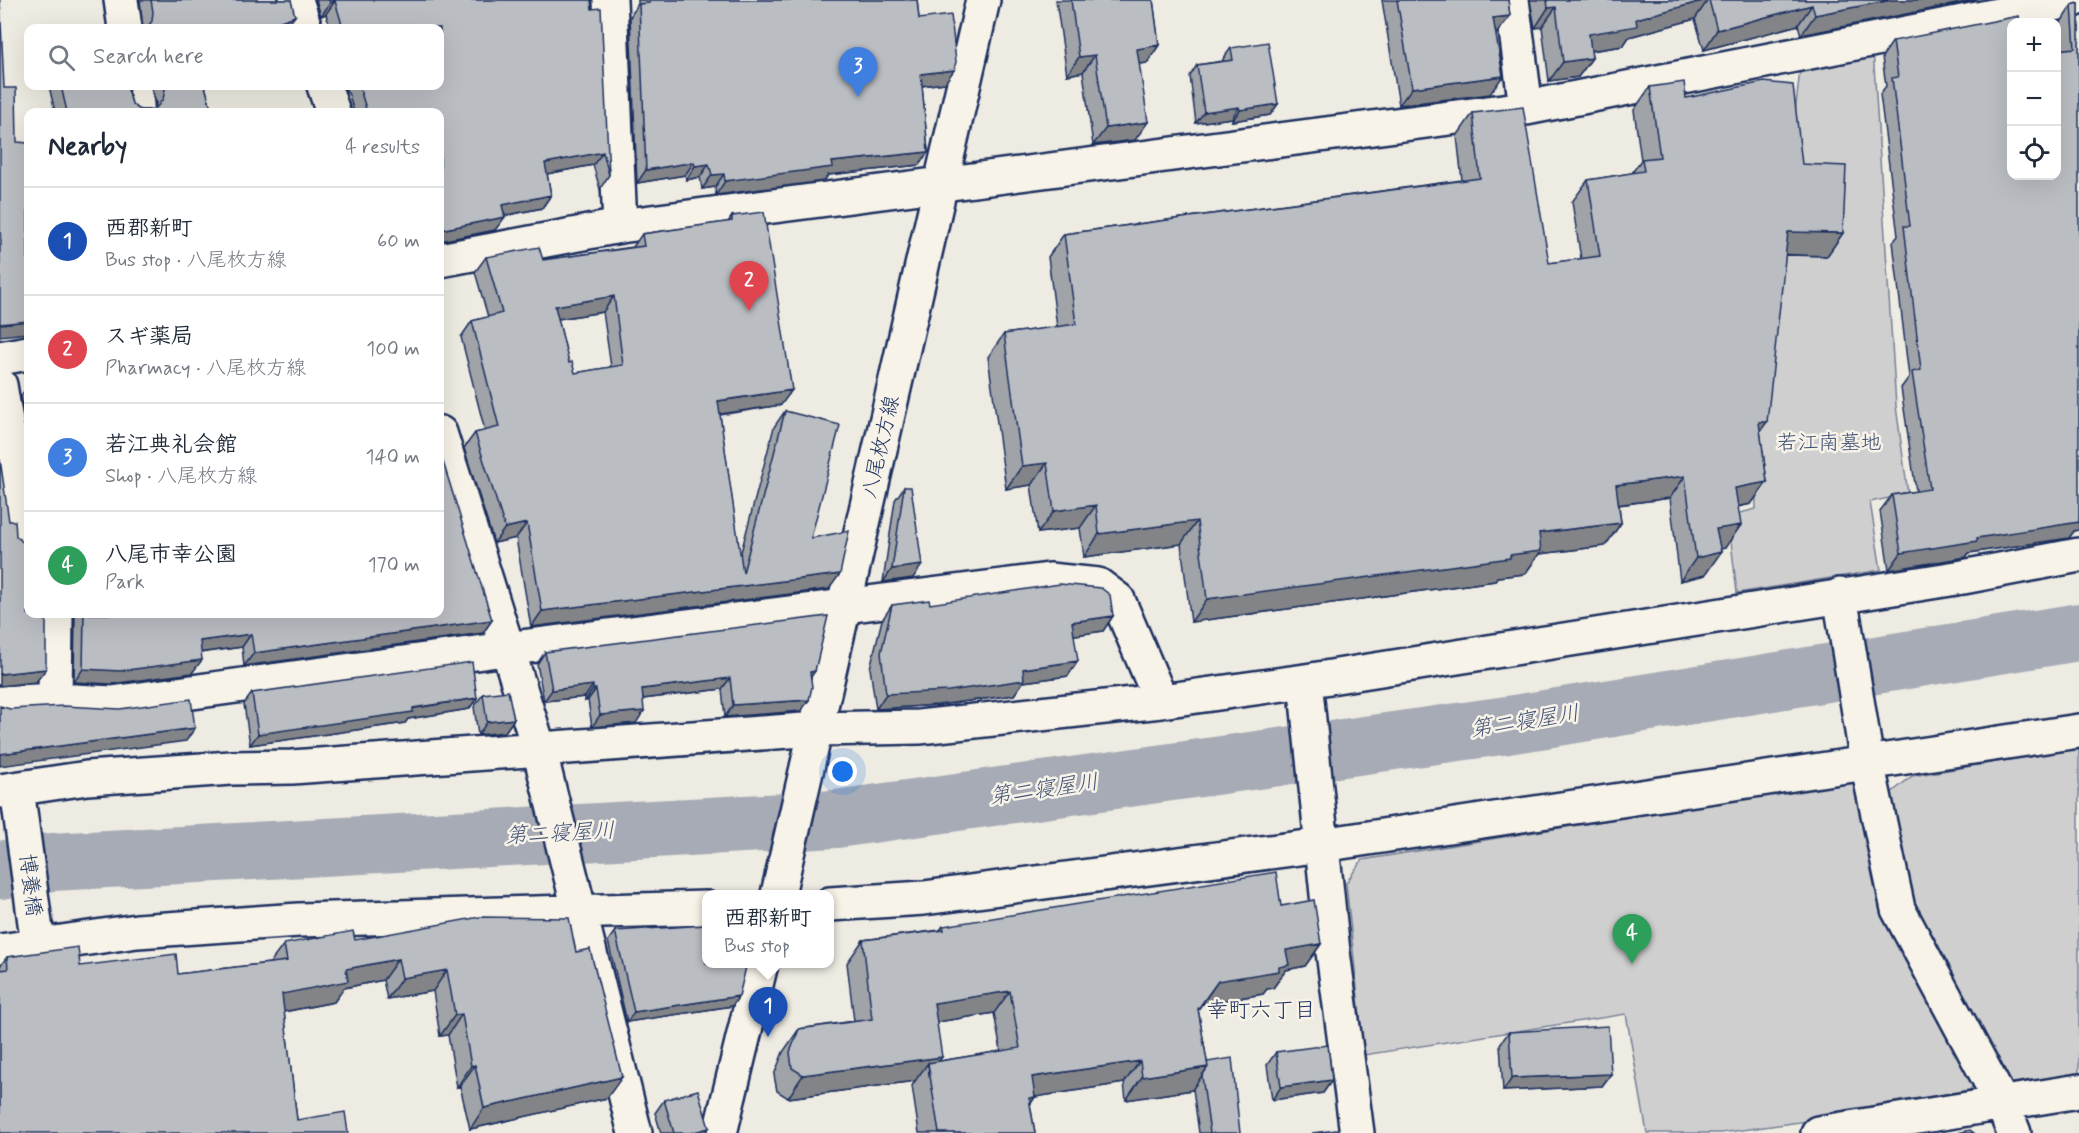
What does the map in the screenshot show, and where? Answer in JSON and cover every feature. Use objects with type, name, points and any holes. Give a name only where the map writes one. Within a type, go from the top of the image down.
[{"type":"street","points":[[121,0],[124,24]]},
{"type":"street","points":[[296,0],[304,24]]},
{"type":"street","points":[[610,0],[620,226]]},
{"type":"street","name":"八尾枚方線","points":[[780,889],[983,0]]},
{"type":"street","points":[[1512,0],[1526,108]]},
{"type":"street","points":[[444,259],[620,226],[1526,108],[2074,0]]},
{"type":"street","points":[[325,90],[332,108]]},
{"type":"street","points":[[0,358],[24,353]]},
{"type":"street","points":[[0,385],[24,530]]},
{"type":"street","points":[[444,460],[449,494],[539,749],[635,1133]]},
{"type":"street","points":[[9,790],[87,778],[231,768],[292,767],[539,749],[815,737],[1161,701],[1305,681],[1963,577],[2079,555]]},
{"type":"street","points":[[0,703],[55,700],[112,703],[505,649],[1049,580],[1098,585],[1118,600],[1161,701]]},
{"type":"street","points":[[1840,595],[1867,762],[1898,909],[2009,1119]]},
{"type":"street","points":[[55,700],[56,618]]},
{"type":"street","points":[[1305,681],[1322,845],[1357,1133]]},
{"type":"street","points":[[834,904],[924,898],[1322,845],[2079,731]]},
{"type":"street","name":"博養橋","points":[[9,790],[38,945]]},
{"type":"street","points":[[0,951],[137,931],[299,920],[702,908]]},
{"type":"street","points":[[720,1133],[760,968]]},
{"type":"street","points":[[1818,1133],[2009,1119],[2079,1090]]},
{"type":"green space","name":"若江南墓地","points":[[1873,50],[1896,406],[1908,494],[1870,502],[1881,570],[1737,593],[1728,516],[1756,509],[1755,454],[1801,62]]},
{"type":"green space","points":[[2079,748],[2079,1080],[2036,1090],[1997,1079],[1909,902],[1885,798],[1912,776]]},
{"type":"green space","points":[[1856,780],[1974,1083],[1965,1099],[1721,1133],[1647,1133],[1626,1014],[1364,1055],[1346,883],[1362,860]]},
{"type":"building","points":[[0,0],[4,88],[16,88],[17,142],[24,143],[24,321],[0,324]]},
{"type":"building","points":[[151,0],[291,0],[295,16],[272,24],[150,24],[153,12]]},
{"type":"building","points":[[329,0],[591,0],[592,9],[601,8],[609,175],[603,152],[545,163],[551,195],[502,205],[505,217],[444,229],[444,108],[366,108],[360,90],[444,90],[444,24],[342,24],[335,1],[330,3]]},
{"type":"building","points":[[649,0],[917,0],[919,19],[951,15],[956,62],[954,70],[921,74],[928,152],[832,162],[833,167],[725,181],[724,174],[712,175],[709,164],[695,166],[694,162],[646,170],[639,4],[649,3]]},
{"type":"building","points":[[1071,0],[1153,0],[1159,45],[1137,49],[1148,122],[1106,128],[1095,55],[1079,57]]},
{"type":"building","points":[[1397,0],[1508,0],[1510,16],[1493,18],[1503,76],[1412,88]]},
{"type":"building","points":[[1547,0],[1706,0],[1636,19],[1637,26],[1589,34],[1592,58],[1563,62],[1556,7],[1548,8]]},
{"type":"building","points":[[1709,0],[1891,0],[1815,15],[1812,5],[1717,30]]},
{"type":"building","points":[[2079,3],[2079,522],[1901,553],[1892,495],[1930,489],[1912,372],[1921,370],[1904,226],[1910,226],[1892,78],[1898,77],[1893,41],[2007,18],[2007,180],[2061,180],[2061,49],[2075,48],[2072,5]]},
{"type":"building","points":[[1268,42],[1278,104],[1240,110],[1239,107],[1204,112],[1197,65],[1233,60],[1231,48]]},
{"type":"building","points":[[1684,82],[1686,98],[1764,82],[1793,85],[1802,164],[1846,166],[1843,233],[1788,232],[1767,422],[1759,422],[1767,482],[1735,488],[1741,525],[1716,529],[1721,552],[1696,558],[1685,476],[1616,485],[1621,523],[1539,533],[1541,551],[1510,555],[1510,558],[1207,599],[1197,521],[1099,534],[1096,505],[1054,511],[1047,463],[1022,466],[1004,334],[1076,324],[1064,234],[1480,178],[1473,113],[1523,107],[1549,263],[1600,256],[1588,180],[1644,171],[1642,159],[1660,157],[1650,87]]},
{"type":"building","points":[[62,90],[128,90],[132,104],[137,108],[66,108]]},
{"type":"building","points":[[165,90],[206,90],[211,108],[155,108],[163,99]]},
{"type":"building","points":[[764,212],[792,390],[718,401],[743,573],[785,411],[840,425],[811,538],[849,531],[840,574],[542,611],[527,523],[505,528],[475,433],[499,427],[472,321],[502,313],[486,257],[539,247],[543,260],[644,246],[642,234],[732,221],[732,216]],"holes":[[[614,296],[623,365],[575,373],[572,362],[569,363],[555,306]]]},
{"type":"building","points":[[0,459],[9,521],[15,521],[16,536],[24,543],[24,618],[46,618],[46,669],[0,674]]},
{"type":"building","points":[[444,465],[492,620],[254,653],[251,634],[200,641],[202,660],[120,671],[83,669],[84,618],[444,618]]},
{"type":"building","points":[[904,487],[911,487],[922,565],[892,569]]},
{"type":"building","points":[[1060,584],[1101,588],[1110,595],[1113,616],[1072,622],[1078,661],[1023,669],[1024,680],[949,691],[886,694],[881,653],[892,605],[929,600],[930,604]]},
{"type":"building","points":[[828,616],[815,671],[810,672],[812,687],[809,700],[733,705],[730,678],[642,689],[644,711],[600,715],[596,689],[593,689],[593,685],[552,690],[545,652]]},
{"type":"building","points":[[472,662],[477,698],[413,708],[413,712],[258,734],[252,693]]},
{"type":"building","points":[[508,691],[514,719],[487,722],[483,694]]},
{"type":"building","points":[[191,699],[195,728],[0,754],[0,706],[10,709],[64,706],[120,709]]},
{"type":"building","points":[[1276,872],[1281,906],[1314,900],[1321,944],[1286,950],[1289,965],[1279,967],[1279,971],[1218,981],[1198,1009],[1208,1067],[1142,1077],[1140,1061],[1032,1077],[1035,1097],[1029,1098],[1035,1133],[939,1133],[928,1063],[1020,1048],[1010,991],[934,1003],[942,1057],[803,1075],[792,1068],[790,1052],[799,1029],[872,1019],[863,940],[944,930],[943,926]]},
{"type":"building","points":[[480,917],[569,918],[576,952],[590,949],[622,1077],[484,1108],[475,1065],[471,1066],[462,1014],[455,1015],[447,970],[402,978],[398,959],[346,969],[348,981],[282,994],[297,1120],[345,1112],[348,1133],[0,1133],[0,970],[8,969],[7,957],[78,947],[80,966],[176,954],[178,974],[287,961],[284,944],[353,931],[355,940]]},
{"type":"building","points":[[702,925],[702,968],[746,968],[739,996],[634,1012],[615,931]]},
{"type":"building","points":[[1608,1026],[1611,1074],[1512,1078],[1509,1032]]},
{"type":"building","points":[[1328,1045],[1332,1080],[1281,1087],[1276,1052]]},
{"type":"building","points":[[1232,1058],[1240,1133],[1210,1133],[1202,1076],[1208,1067],[1207,1062]]},
{"type":"building","points":[[698,1090],[709,1128],[690,1133],[674,1133],[664,1100]]},
{"type":"building","points":[[1336,1130],[1337,1133],[1312,1133]]},
{"type":"building","points":[[1970,1130],[1974,1133],[1958,1133]]},
{"type":"waterway","name":"第二寝屋川","points":[[0,870],[52,862],[836,819],[1508,725],[2079,632]]},
{"type":"place","name":"若江典礼会館","points":[[858,97]]},
{"type":"place","name":"スギ薬局","points":[[749,311]]},
{"type":"place","name":"八尾市幸公園","points":[[1632,964]]},
{"type":"place","name":"西郡新町","points":[[768,1037]]},
{"type":"district","name":"幸町六丁目","points":[[1261,1011]]}]
